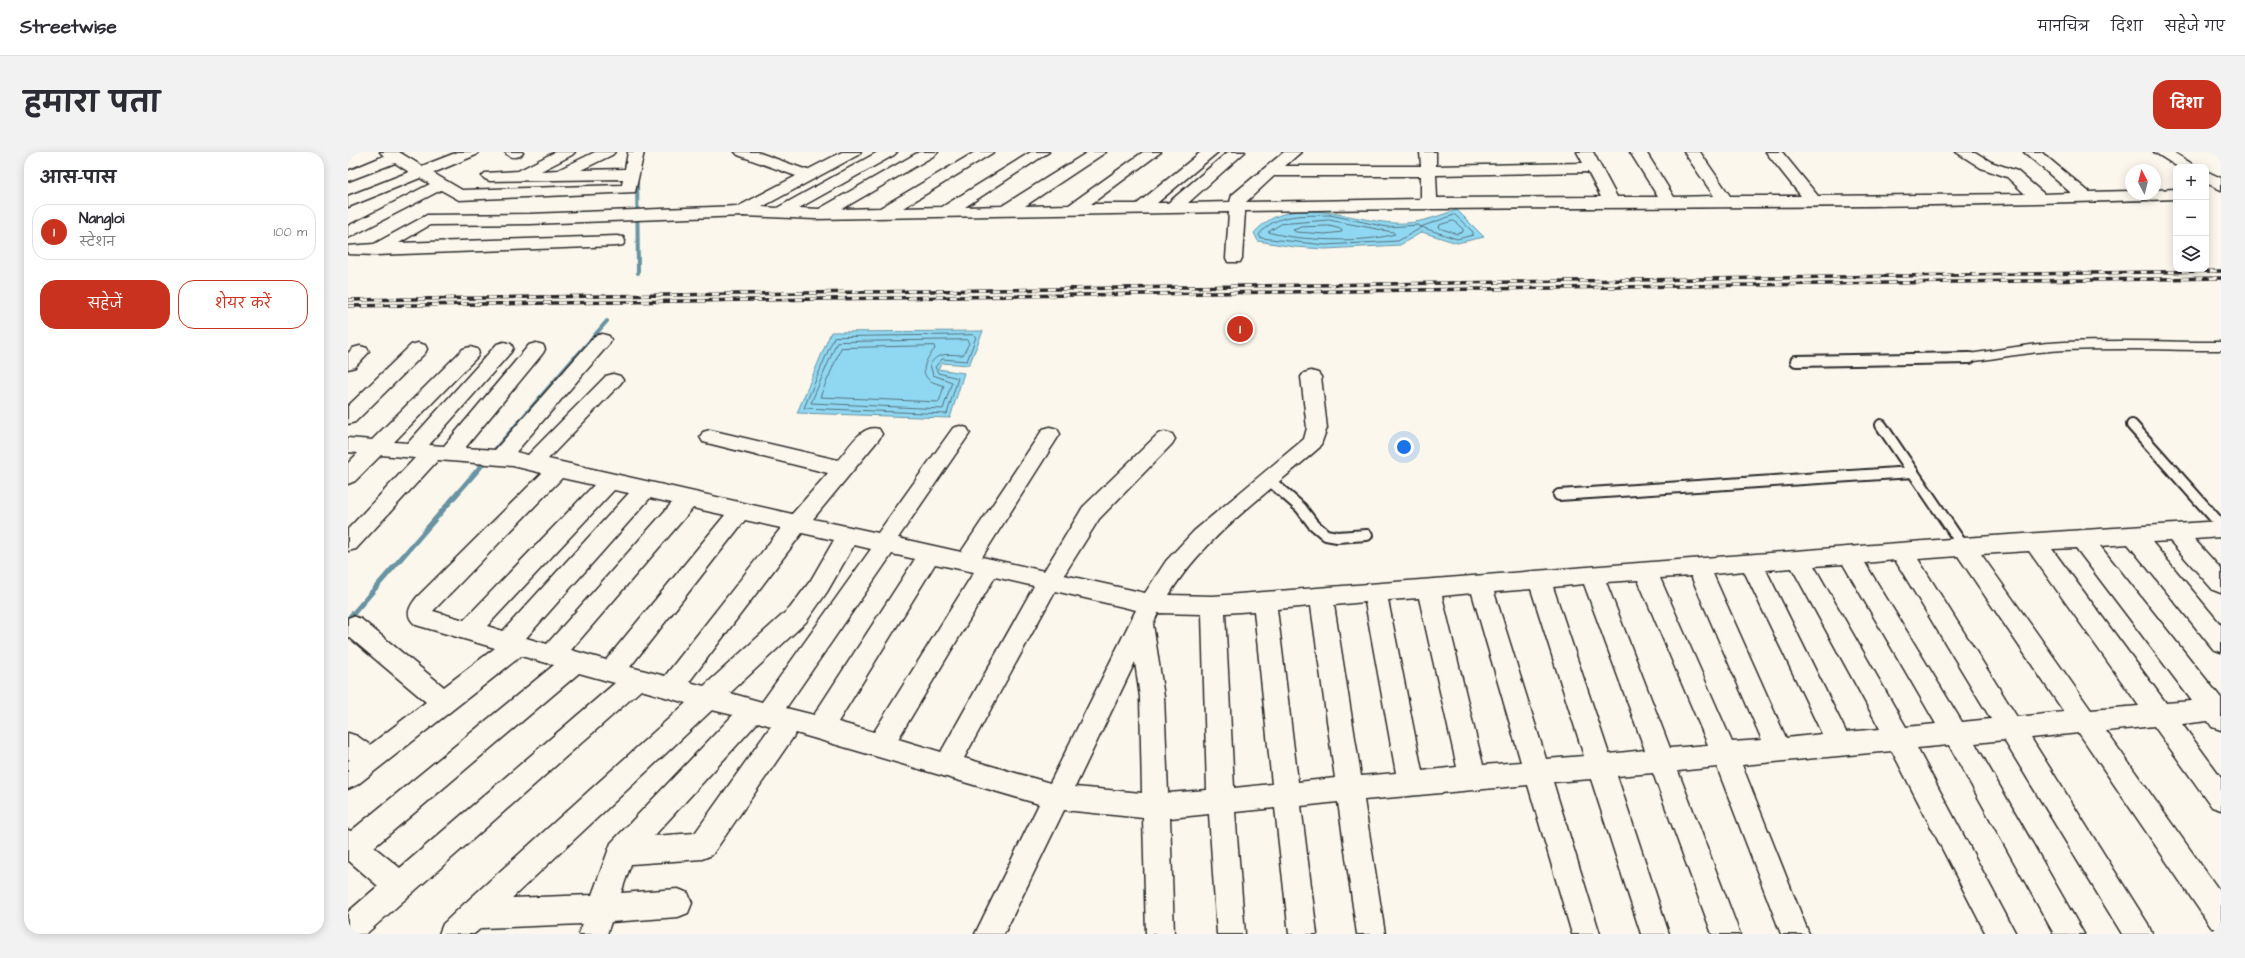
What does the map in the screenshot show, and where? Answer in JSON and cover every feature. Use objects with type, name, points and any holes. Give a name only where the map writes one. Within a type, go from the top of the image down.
[{"type":"street","points":[[348,202],[471,152]]},
{"type":"street","points":[[518,176],[567,152]]},
{"type":"street","points":[[510,244],[530,219],[560,175],[607,152]]},
{"type":"street","points":[[633,215],[629,189],[636,152]]},
{"type":"street","points":[[781,212],[889,152]]},
{"type":"street","points":[[824,213],[930,152]]},
{"type":"street","points":[[884,212],[986,152]]},
{"type":"street","points":[[946,211],[1041,152]]},
{"type":"street","points":[[1006,210],[1098,152]]},
{"type":"street","points":[[1074,209],[1153,152]]},
{"type":"street","points":[[1141,208],[1210,152]]},
{"type":"street","points":[[1173,207],[1237,152]]},
{"type":"street","points":[[1234,258],[1238,198],[1293,152]]},
{"type":"street","points":[[1428,152],[1429,203]]},
{"type":"street","points":[[1585,152],[1612,202]]},
{"type":"street","points":[[1638,152],[1668,201]]},
{"type":"street","points":[[1692,152],[1725,201]]},
{"type":"street","points":[[1774,152],[1813,200]]},
{"type":"street","points":[[1964,152],[1986,165],[2012,174],[2040,199]]},
{"type":"street","points":[[2032,152],[2085,197]]},
{"type":"street","points":[[2162,152],[2184,164]]},
{"type":"street","points":[[750,153],[809,176]]},
{"type":"street","points":[[743,211],[809,176],[846,153]]},
{"type":"street","points":[[348,176],[392,155],[459,195],[629,189]]},
{"type":"street","points":[[1270,171],[1428,171],[1593,167]]},
{"type":"street","points":[[490,176],[632,174]]},
{"type":"street","points":[[2209,178],[2221,185]]},
{"type":"street","points":[[348,233],[441,184]]},
{"type":"street","points":[[2209,193],[2221,192]]},
{"type":"street","points":[[427,220],[530,219],[743,211],[824,213],[1429,203],[2040,199],[2173,194]]},
{"type":"street","points":[[376,250],[427,220],[459,195]]},
{"type":"street","points":[[351,250],[617,241]]},
{"type":"street","points":[[501,457],[602,340]]},
{"type":"street","points":[[432,452],[504,348]]},
{"type":"street","points":[[348,417],[418,349]]},
{"type":"street","points":[[348,543],[432,452],[536,349]]},
{"type":"street","points":[[348,476],[470,353]]},
{"type":"street","points":[[989,934],[1146,615],[1174,567],[1202,537],[1313,442],[1317,428],[1311,377]]},
{"type":"street","points":[[532,463],[613,380]]},
{"type":"street","points":[[621,852],[702,846],[771,715],[960,433]]},
{"type":"street","points":[[670,688],[797,523],[872,434]]},
{"type":"street","points":[[880,746],[1050,434]]},
{"type":"street","points":[[710,437],[843,469]]},
{"type":"street","points":[[947,765],[1049,581],[1091,513],[1165,440]]},
{"type":"street","points":[[348,445],[501,457],[532,463],[1049,581],[1146,615],[1213,605],[1539,578],[2221,528]]},
{"type":"street","points":[[558,469],[420,610],[420,615],[424,618],[611,672],[820,728],[1056,797],[1156,807],[2084,721],[2160,715],[2218,713]]},
{"type":"street","points":[[469,630],[610,481]]},
{"type":"street","points":[[348,777],[444,702],[512,643],[645,489]]},
{"type":"street","points":[[400,886],[350,845],[563,658],[689,498]]},
{"type":"street","points":[[611,672],[741,510]]},
{"type":"street","points":[[2175,532],[2221,584]]},
{"type":"street","points":[[2132,534],[2221,642]]},
{"type":"street","points":[[453,934],[798,615],[819,586],[848,535]]},
{"type":"street","points":[[2080,538],[2218,713]]},
{"type":"street","points":[[2034,541],[2221,798]]},
{"type":"street","points":[[1963,546],[2221,917]]},
{"type":"street","points":[[1901,551],[2138,934]]},
{"type":"street","points":[[820,728],[930,553]]},
{"type":"street","points":[[1848,555],[1956,734],[2070,934]]},
{"type":"street","points":[[1798,559],[1899,739],[2002,934]]},
{"type":"street","points":[[1751,562],[1839,744]]},
{"type":"street","points":[[1698,566],[1779,750]]},
{"type":"street","points":[[1646,570],[1725,755],[1795,934]]},
{"type":"street","points":[[1592,574],[1663,761],[1726,934]]},
{"type":"street","points":[[1539,578],[1655,934]]},
{"type":"street","points":[[1480,583],[1586,934]]},
{"type":"street","points":[[1428,587],[1473,778]]},
{"type":"street","points":[[1375,592],[1411,784]]},
{"type":"street","points":[[1320,596],[1371,934]]},
{"type":"street","points":[[1264,601],[1288,795],[1303,934]]},
{"type":"street","points":[[1213,605],[1221,801],[1231,934]]},
{"type":"street","points":[[1146,615],[1152,697],[1160,934]]},
{"type":"street","points":[[353,626],[444,702]]},
{"type":"street","points":[[348,931],[637,679]]},
{"type":"street","points":[[597,922],[621,852],[771,715]]},
{"type":"street","points":[[348,744],[370,760]]},
{"type":"street","points":[[474,914],[597,922],[678,903]]},
{"type":"lane","points":[[1796,361],[1956,359],[1989,356],[2013,350],[2052,347],[2221,346]]},
{"type":"lane","points":[[1881,425],[1963,546]]},
{"type":"lane","points":[[2132,425],[2221,525]]},
{"type":"lane","points":[[1559,495],[1913,472]]},
{"type":"lane","points":[[1268,479],[1301,508],[1313,524],[1326,535],[1337,537],[1367,535]]},
{"type":"water","points":[[1457,210],[1484,237],[1457,243],[1422,232],[1400,245],[1325,249],[1294,247],[1258,241],[1254,233],[1270,220],[1287,213],[1306,211],[1326,212],[1367,220],[1406,223],[1426,220]]},
{"type":"water","points":[[983,331],[969,365],[942,363],[938,369],[964,373],[950,418],[797,413],[831,332]]},
{"type":"waterway","points":[[637,175],[638,273]]},
{"type":"waterway","points":[[574,359],[607,321]]},
{"type":"waterway","points":[[496,449],[575,358]]},
{"type":"waterway","points":[[352,615],[482,465]]},
{"type":"waterway","points":[[348,620],[353,614]]},
{"type":"railway","points":[[348,300],[2221,271]]},
{"type":"railway","points":[[348,306],[2221,278]]},
{"type":"place","name":"Nangloi","points":[[1240,329]]}]
